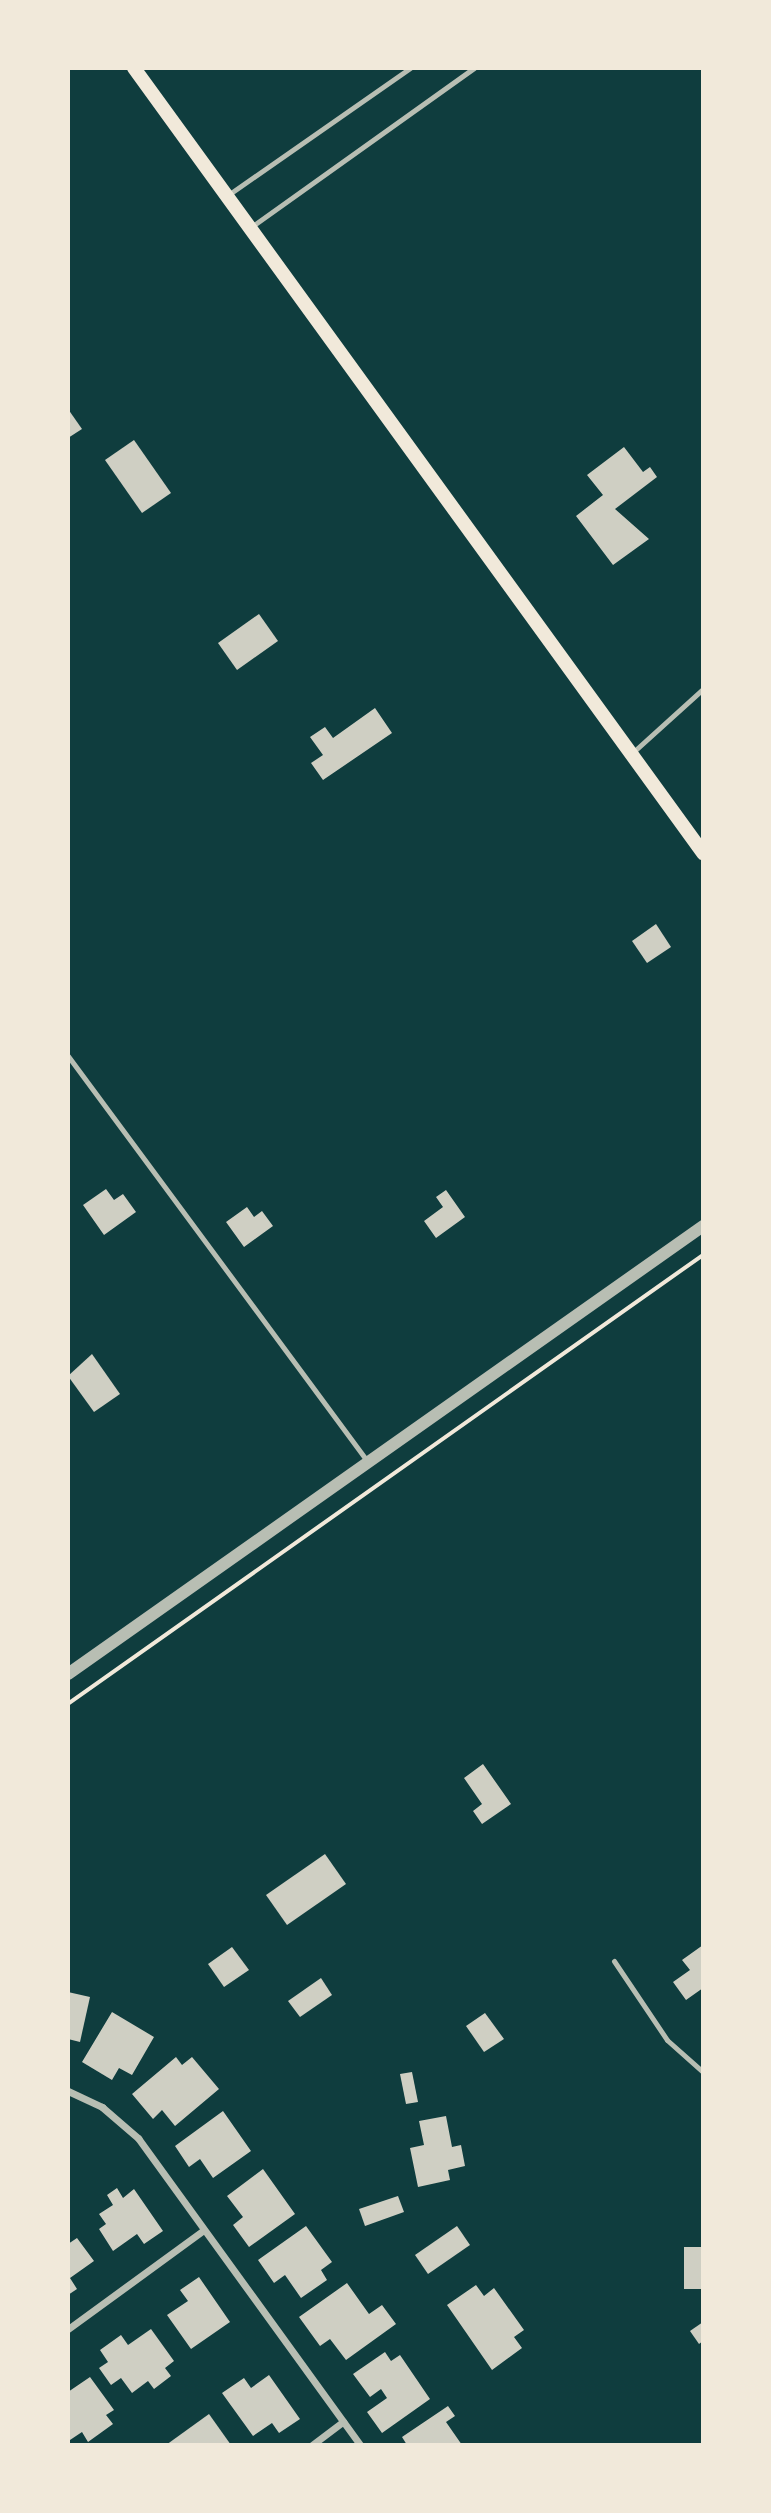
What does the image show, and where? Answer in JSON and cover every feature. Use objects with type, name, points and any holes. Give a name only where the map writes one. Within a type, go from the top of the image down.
[{"type":"main road","points":[[134,68],[703,853]]},
{"type":"street","points":[[68,1674],[703,1226]]},
{"type":"street","points":[[68,2091],[102,2108],[138,2138],[359,2445]]},
{"type":"street","points":[[68,2329],[204,2230]]},
{"type":"street","points":[[312,2445],[344,2423]]},
{"type":"lane","points":[[228,195],[410,68]]},
{"type":"lane","points":[[251,227],[474,68]]},
{"type":"lane","points":[[631,754],[703,689]]},
{"type":"lane","points":[[68,1056],[368,1462]]},
{"type":"lane","points":[[614,1961],[667,2040],[703,2073]]},
{"type":"path","points":[[68,1704],[703,1255]]},
{"type":"building","points":[[68,409],[82,429],[68,438]]},
{"type":"building","points":[[134,440],[171,493],[142,513],[105,460]]},
{"type":"building","points":[[624,447],[643,472],[650,467],[657,477],[615,509],[649,539],[613,565],[576,516],[603,495],[587,475]]},
{"type":"building","points":[[259,614],[278,641],[237,670],[218,643]]},
{"type":"building","points":[[375,708],[392,733],[323,780],[311,763],[323,755],[310,737],[325,727],[333,738]]},
{"type":"building","points":[[656,924],[671,947],[647,963],[632,941]]},
{"type":"building","points":[[106,1189],[114,1200],[123,1194],[136,1212],[104,1235],[83,1205]]},
{"type":"building","points":[[446,1190],[465,1217],[436,1238],[424,1221],[443,1207],[436,1197]]},
{"type":"building","points":[[247,1207],[254,1217],[262,1211],[273,1226],[244,1247],[226,1222]]},
{"type":"building","points":[[92,1354],[120,1394],[94,1412],[68,1376]]},
{"type":"building","points":[[483,1764],[511,1804],[482,1824],[473,1811],[482,1804],[464,1778]]},
{"type":"building","points":[[325,1854],[346,1884],[287,1925],[266,1895]]},
{"type":"building","points":[[703,1945],[703,1988],[686,2000],[673,1982],[690,1970],[682,1960]]},
{"type":"building","points":[[232,1947],[249,1970],[224,1987],[208,1964]]},
{"type":"building","points":[[321,1978],[332,1995],[300,2017],[288,2001]]},
{"type":"building","points":[[68,1992],[90,1997],[80,2042],[68,2039]]},
{"type":"building","points":[[112,2012],[154,2037],[132,2075],[119,2068],[112,2080],[82,2062]]},
{"type":"building","points":[[485,2013],[504,2039],[484,2052],[466,2026]]},
{"type":"building","points":[[176,2057],[182,2065],[192,2057],[219,2089],[175,2126],[162,2110],[153,2119],[132,2094]]},
{"type":"building","points":[[412,2072],[418,2102],[406,2104],[400,2074]]},
{"type":"building","points":[[223,2111],[251,2151],[213,2178],[200,2159],[189,2167],[175,2146]]},
{"type":"building","points":[[446,2116],[452,2147],[461,2145],[465,2166],[448,2170],[450,2180],[418,2187],[410,2148],[424,2145],[419,2121]]},
{"type":"building","points":[[263,2169],[295,2214],[249,2247],[233,2225],[243,2217],[227,2196]]},
{"type":"building","points":[[117,2188],[123,2198],[134,2189],[163,2231],[144,2244],[137,2234],[113,2251],[99,2229],[106,2224],[99,2214],[113,2205],[107,2195]]},
{"type":"building","points":[[398,2196],[404,2212],[365,2226],[359,2209]]},
{"type":"building","points":[[306,2226],[332,2262],[321,2270],[327,2280],[301,2298],[285,2275],[274,2283],[258,2260]]},
{"type":"building","points":[[457,2226],[470,2245],[428,2274],[415,2255]]},
{"type":"building","points":[[77,2238],[94,2261],[70,2278],[77,2289],[68,2295],[68,2244]]},
{"type":"building","points":[[684,2247],[703,2247],[703,2289],[684,2289]]},
{"type":"building","points":[[199,2277],[230,2322],[191,2349],[167,2315],[188,2301],[180,2290]]},
{"type":"building","points":[[347,2283],[369,2314],[382,2305],[396,2324],[346,2360],[330,2339],[320,2346],[299,2317]]},
{"type":"building","points":[[476,2285],[484,2296],[494,2288],[524,2330],[514,2337],[522,2348],[492,2370],[447,2305]]},
{"type":"building","points":[[703,2322],[703,2341],[699,2344],[690,2331]]},
{"type":"building","points":[[151,2329],[174,2361],[165,2368],[171,2376],[154,2389],[148,2381],[132,2393],[121,2378],[111,2385],[99,2368],[108,2362],[100,2350],[121,2335],[128,2345]]},
{"type":"building","points":[[385,2352],[391,2361],[400,2355],[430,2399],[382,2433],[367,2412],[387,2398],[381,2389],[370,2397],[353,2374]]},
{"type":"building","points":[[269,2375],[300,2419],[279,2433],[272,2423],[253,2436],[222,2393],[244,2378],[251,2388]]},
{"type":"building","points":[[90,2377],[114,2410],[106,2415],[113,2424],[88,2442],[82,2432],[70,2440],[68,2392]]},
{"type":"building","points":[[448,2406],[455,2416],[446,2422],[462,2445],[407,2445],[402,2437]]},
{"type":"building","points":[[209,2414],[231,2445],[166,2445]]}]
